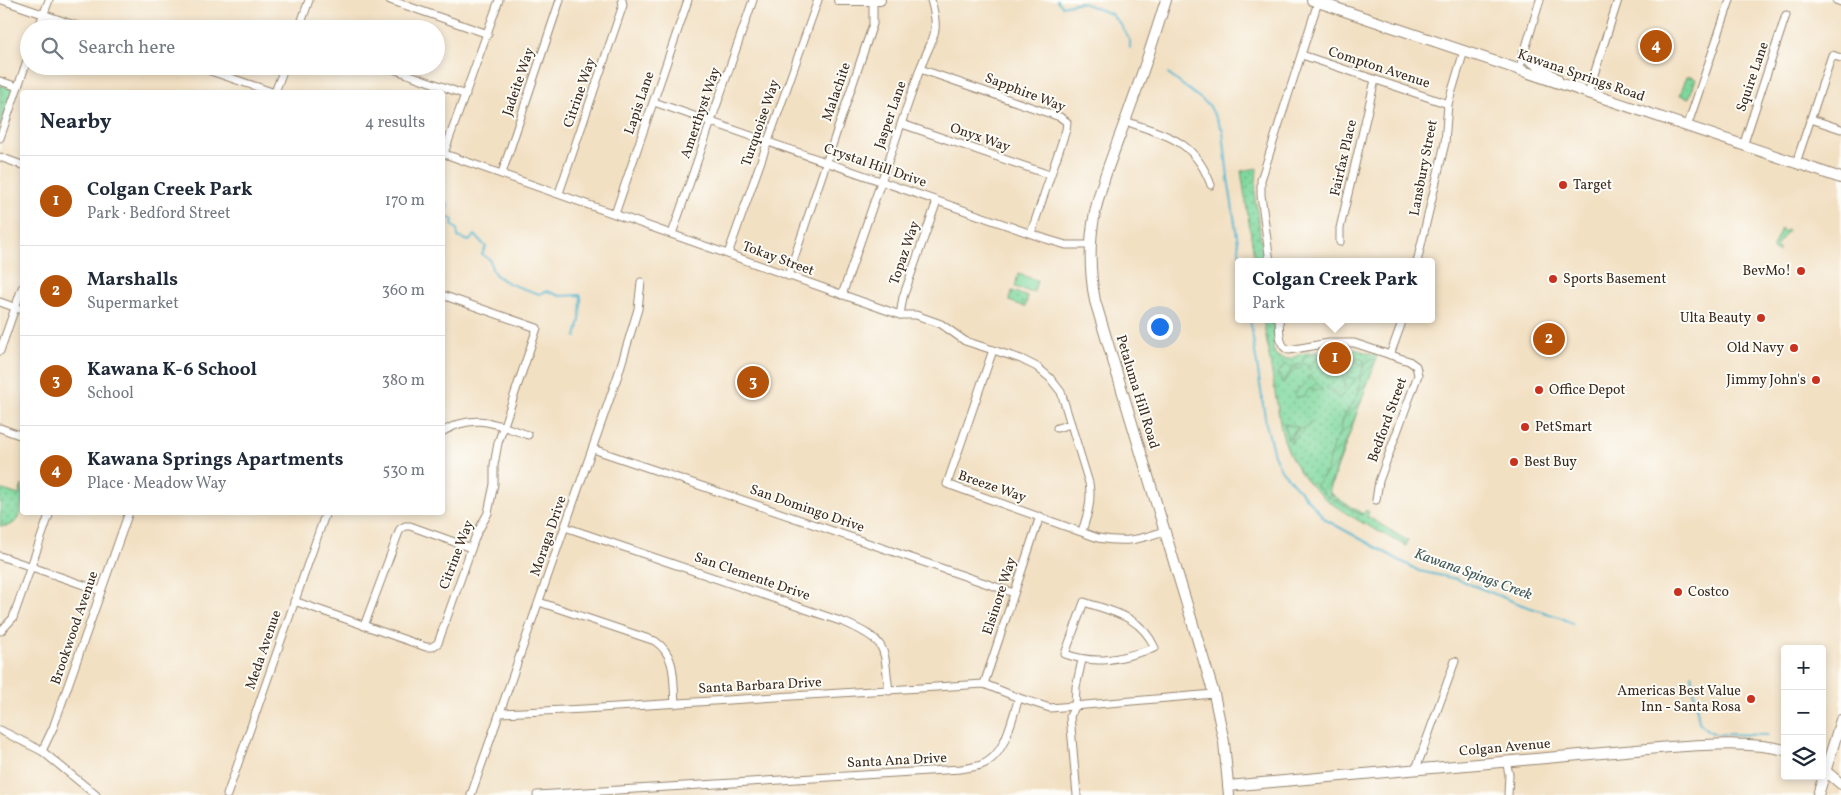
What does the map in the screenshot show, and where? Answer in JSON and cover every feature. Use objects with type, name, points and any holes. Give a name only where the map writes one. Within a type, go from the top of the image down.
[{"type":"main road","points":[[839,0],[877,0]]},
{"type":"main road","name":"Petaluma Hill Road","points":[[1166,0],[1098,198],[1092,223],[1090,245],[1091,275],[1095,301],[1214,694],[1224,742],[1228,791]]},
{"type":"main road","name":"Kawana Springs Road","points":[[1315,1],[1841,178]]},
{"type":"main road","points":[[1524,53],[1530,60],[1566,86]]},
{"type":"main road","points":[[1826,763],[1841,720]]},
{"type":"main road","name":"Colgan Avenue","points":[[1228,791],[1416,769],[1683,746],[1736,745],[1781,749]]},
{"type":"main road","points":[[1826,771],[1841,784]]},
{"type":"main road","points":[[1818,795],[1821,780]]},
{"type":"street","points":[[2,0],[60,20]]},
{"type":"street","points":[[41,20],[49,0]]},
{"type":"street","points":[[302,20],[309,0]]},
{"type":"street","points":[[390,0],[488,34]]},
{"type":"street","points":[[445,148],[466,95],[499,0]]},
{"type":"street","name":"Jadeite Way","points":[[502,173],[560,0]]},
{"type":"street","name":"Citrine Way","points":[[559,193],[623,5],[622,0]]},
{"type":"street","name":"Lapis Lane","points":[[616,214],[688,0]]},
{"type":"street","name":"Amerthyst Way","points":[[672,234],[753,0]]},
{"type":"street","name":"Turquoise Way","points":[[728,254],[818,0]]},
{"type":"street","name":"Malachite","points":[[788,276],[873,24],[877,0]]},
{"type":"street","name":"Jasper Lane","points":[[842,295],[920,69],[934,38],[936,18],[932,0]]},
{"type":"street","points":[[1519,70],[1540,0]]},
{"type":"street","points":[[1588,93],[1618,0]]},
{"type":"street","points":[[1687,127],[1730,0]]},
{"type":"street","points":[[1836,0],[1841,2]]},
{"type":"street","points":[[1269,258],[1260,195],[1261,180],[1302,55],[1315,1]]},
{"type":"street","name":"Squire Lane","points":[[1743,146],[1786,15]]},
{"type":"street","name":"Lansbury Street","points":[[1418,258],[1445,143],[1448,104],[1464,51]]},
{"type":"street","name":"Compton Avenue","points":[[1302,55],[1448,104]]},
{"type":"street","points":[[1796,163],[1832,55],[1841,58]]},
{"type":"street","name":"Sapphire Way","points":[[920,69],[1064,119],[1067,122],[1066,130],[1031,233]]},
{"type":"street","points":[[0,138],[22,75]]},
{"type":"street","points":[[223,75],[268,90]]},
{"type":"street","points":[[275,90],[281,75]]},
{"type":"street","points":[[410,75],[466,95]]},
{"type":"street","points":[[0,80],[18,87]]},
{"type":"street","name":"Fairfax Place","points":[[1340,242],[1340,228],[1375,80]]},
{"type":"street","name":"Crystal Hill Drive","points":[[654,102],[1031,233],[1066,244],[1090,245]]},
{"type":"street","points":[[1811,119],[1841,129]]},
{"type":"street","points":[[1125,121],[1175,139],[1188,147],[1206,169],[1211,185]]},
{"type":"street","name":"Onyx Way","points":[[902,124],[1050,175]]},
{"type":"street","name":"Tokay Street","points":[[445,154],[900,315],[916,315],[929,319],[941,324],[965,341],[1037,366],[1061,392],[1091,494],[1090,506],[1082,531]]},
{"type":"street","points":[[0,157],[20,164]]},
{"type":"street","name":"Topaz Way","points":[[900,315],[902,297],[936,201]]},
{"type":"street","name":"Moraga Drive","points":[[471,795],[593,449],[635,322],[641,297],[641,282]]},
{"type":"street","name":"Citrine Way","points":[[294,601],[426,647],[432,647],[438,643],[472,548],[488,513],[494,484],[496,452],[537,328],[445,296]]},
{"type":"street","points":[[0,302],[19,309],[0,351]]},
{"type":"street","name":"Bedford Street","points":[[1279,323],[1282,345],[1289,350],[1341,342],[1354,343],[1409,361],[1416,366],[1418,376],[1379,481],[1376,500]]},
{"type":"street","points":[[1390,355],[1402,323]]},
{"type":"street","name":"Breeze Way","points":[[993,350],[947,484],[1098,538],[1113,541],[1130,541],[1164,531]]},
{"type":"street","points":[[445,430],[454,425],[475,420],[528,435]]},
{"type":"street","points":[[1057,428],[1071,424]]},
{"type":"street","points":[[0,428],[20,435]]},
{"type":"street","name":"San Domingo Drive","points":[[593,449],[1014,593]]},
{"type":"street","points":[[1,631],[13,618],[49,515]]},
{"type":"street","name":"Brookwood Avenue","points":[[42,751],[53,728],[128,515]]},
{"type":"street","name":"Meda Avenue","points":[[227,795],[325,515]]},
{"type":"street","name":"Elsinore Way","points":[[984,684],[1040,516]]},
{"type":"street","points":[[364,626],[400,529],[410,526],[472,548]]},
{"type":"street","name":"San Clemente Drive","points":[[565,527],[863,630],[878,640],[885,652],[889,691]]},
{"type":"street","points":[[0,556],[101,591]]},
{"type":"street","points":[[539,602],[655,641],[663,647],[669,655],[672,666],[675,704]]},
{"type":"street","points":[[1084,602],[1122,615],[1137,623],[1149,635],[1155,648],[1122,658],[1099,661],[1082,660],[1065,654],[1084,602]]},
{"type":"street","points":[[1076,795],[1070,716],[1075,706],[1076,687],[1082,660]]},
{"type":"street","points":[[1416,769],[1455,661]]},
{"type":"street","name":"Santa Barbara Drive","points":[[500,712],[675,704],[984,684],[1019,698]]},
{"type":"street","points":[[1019,698],[1050,708],[1214,694]]},
{"type":"street","name":"Santa Ana Drive","points":[[537,795],[961,769],[982,765],[995,755],[1005,740],[1019,698]]},
{"type":"street","points":[[0,730],[42,751],[96,795]]},
{"type":"street","points":[[1506,761],[1510,774],[1508,795]]},
{"type":"green space","points":[[1687,76],[1696,79],[1689,98],[1680,95]]},
{"type":"green space","points":[[0,85],[13,89],[0,127]]},
{"type":"green space","points":[[1257,168],[1255,198],[1263,258],[1254,258],[1241,171]]},
{"type":"green space","points":[[1781,228],[1784,232],[1788,231],[1776,246],[1779,252],[1773,250],[1773,247]]},
{"type":"green space","points":[[1018,274],[1037,280],[1033,293],[1015,287]]},
{"type":"green space","points":[[1012,291],[1028,297],[1025,307],[1009,301]]},
{"type":"green space","points":[[1264,323],[1273,323],[1275,337],[1273,348],[1275,354],[1280,358],[1290,359],[1300,354],[1341,348],[1355,349],[1377,356],[1329,492],[1363,514],[1366,510],[1369,512],[1367,516],[1408,541],[1406,546],[1346,513],[1313,488],[1289,452],[1281,429]]},
{"type":"green space","points":[[1333,352],[1334,357],[1340,362],[1349,362],[1359,358],[1365,361],[1363,367],[1358,361],[1350,367],[1348,377],[1356,379],[1339,399],[1326,387],[1328,385],[1337,394],[1346,385],[1336,361],[1329,357],[1317,359],[1310,364],[1313,367],[1310,370],[1307,367],[1309,365],[1307,363],[1305,365],[1302,362],[1305,356]]},
{"type":"green space","points":[[1373,359],[1376,360],[1329,488],[1330,494],[1363,514],[1361,515],[1327,496],[1315,485],[1322,478],[1328,467],[1333,445],[1341,431],[1343,417],[1357,398],[1361,382],[1359,377],[1367,362]]},
{"type":"green space","points":[[1285,364],[1291,367],[1300,364],[1302,367],[1299,370],[1298,368],[1295,370],[1291,369],[1291,374],[1284,383],[1281,381],[1280,375],[1276,375]]},
{"type":"green space","points":[[1310,375],[1322,390],[1309,389],[1304,396],[1296,397],[1294,393],[1309,380],[1307,378]]},
{"type":"green space","points":[[1311,423],[1290,443],[1295,432]]},
{"type":"green space","points":[[1284,424],[1298,427],[1288,440]]},
{"type":"green space","points":[[0,489],[19,495],[20,492],[20,513],[18,519],[8,526],[0,526]]},
{"type":"waterway","name":"Kawana Spings Creek","points":[[1057,0],[1062,6],[1080,2],[1111,14],[1121,25],[1130,41],[1130,48]]},
{"type":"waterway","name":"Kawana Spings Creek","points":[[1168,74],[1209,105],[1223,131],[1240,258]]},
{"type":"waterway","points":[[445,204],[448,204],[446,216],[453,220],[452,225],[457,229],[458,237],[469,241],[475,235],[486,247],[482,254],[490,260],[493,271],[501,279],[539,294],[547,291],[560,296],[580,295],[580,320],[576,337]]},
{"type":"waterway","name":"Kawana Spings Creek","points":[[1251,323],[1266,424],[1274,455],[1282,471],[1326,520],[1419,571],[1457,579],[1522,605],[1562,618],[1573,624]]},
{"type":"waterway","name":"Kawana Spings Creek","points":[[1691,674],[1699,722],[1707,730],[1715,734],[1767,735]]},
{"type":"place","name":"Kawana Springs Apartments","points":[[1656,46]]},
{"type":"place","name":"Target","points":[[1563,185]]},
{"type":"place","name":"BevMo!","points":[[1801,271]]},
{"type":"place","name":"Sports Basement","points":[[1553,279]]},
{"type":"place","name":"Ulta Beauty","points":[[1761,318]]},
{"type":"place","name":"Marshalls","points":[[1549,339]]},
{"type":"place","name":"Old Navy","points":[[1794,348]]},
{"type":"place","name":"Colgan Creek Park","points":[[1335,358]]},
{"type":"place","name":"Jimmy John's","points":[[1816,380]]},
{"type":"place","name":"Kawana K-6 School","points":[[753,382]]},
{"type":"place","name":"Office Depot","points":[[1539,390]]},
{"type":"place","name":"PetSmart","points":[[1525,427]]},
{"type":"place","name":"Best Buy","points":[[1514,462]]},
{"type":"place","name":"Costco","points":[[1678,592]]},
{"type":"place","name":"Americas Best Value Inn - Santa Rosa","points":[[1751,699]]}]
